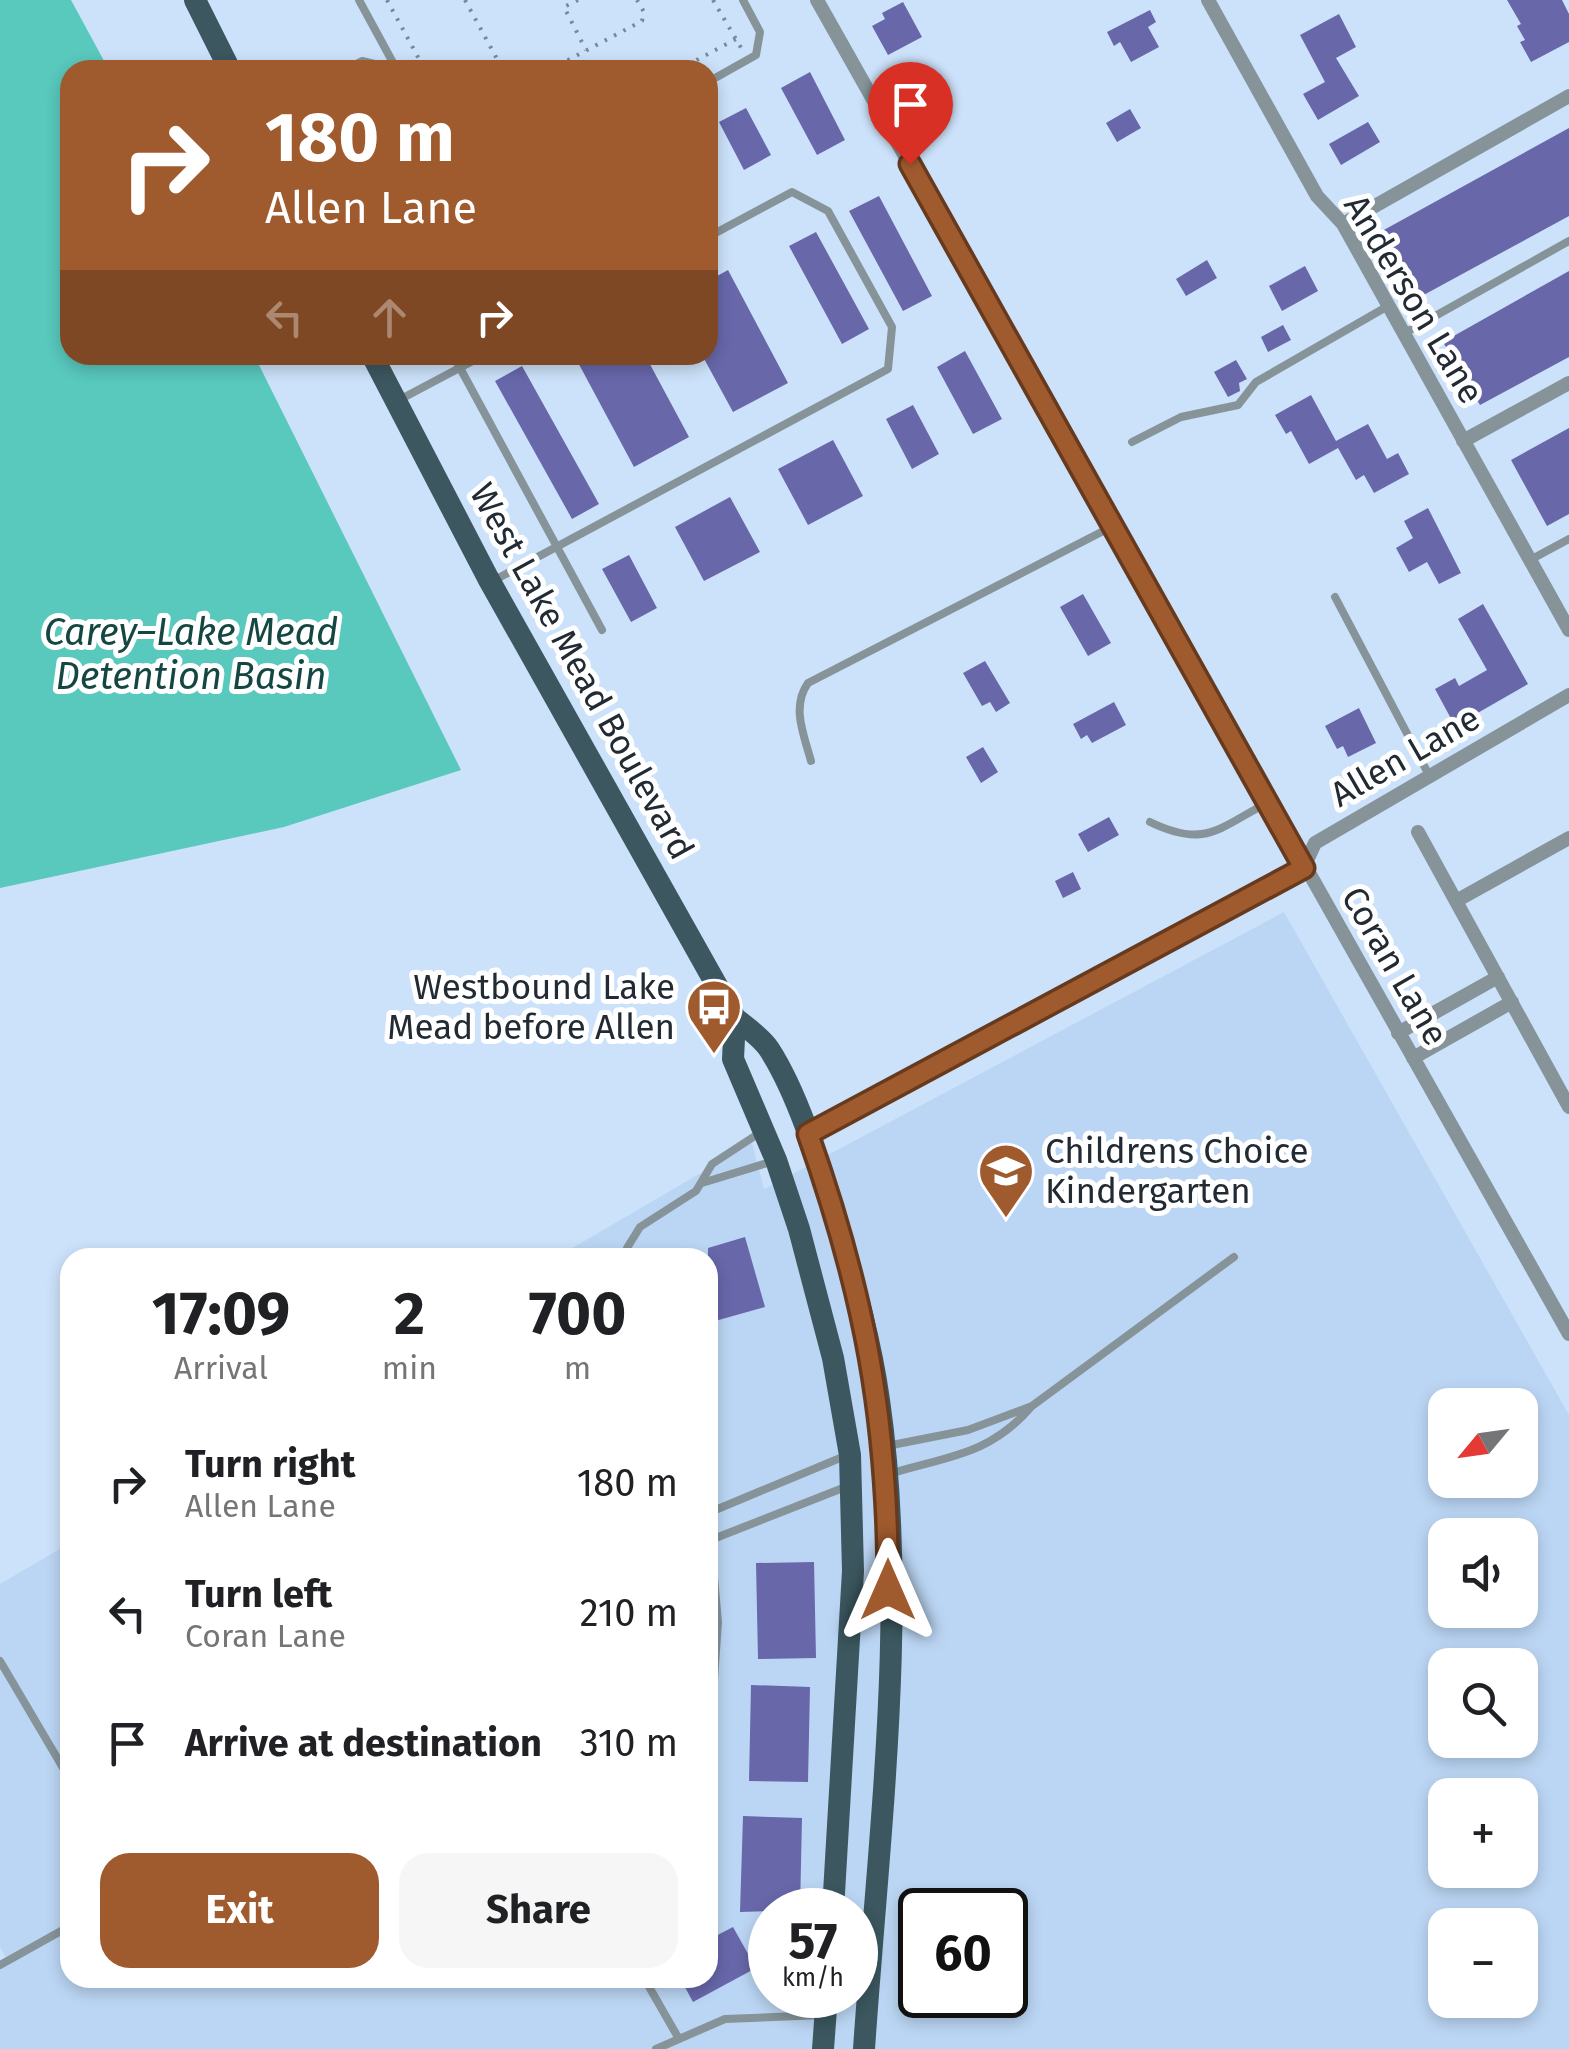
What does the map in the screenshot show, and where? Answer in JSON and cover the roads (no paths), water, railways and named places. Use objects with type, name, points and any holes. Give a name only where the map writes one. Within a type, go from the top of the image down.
[{"type":"main road","points":[[195,0],[225,60]]},
{"type":"main road","name":"West Lake Mead Boulevard","points":[[377,365],[490,582],[735,1018],[768,1047],[808,1134],[864,1320],[884,1447],[888,1697],[875,1888]]},
{"type":"main road","name":"West Lake Mead Boulevard","points":[[735,1018],[733,1058],[776,1160],[817,1289],[850,1455],[853,1570],[834,1888]]},
{"type":"main road","points":[[850,1455],[884,1447]]},
{"type":"main road","points":[[852,1484],[886,1475]]},
{"type":"main road","points":[[824,2049],[825,2018]]},
{"type":"main road","name":"West Lake Mead Boulevard","points":[[864,2049],[866,2018]]},
{"type":"street","name":"Coran Lane","points":[[817,0],[1569,1334]]},
{"type":"street","name":"Anderson Lane","points":[[1208,0],[1318,196],[1343,224],[1569,630]]},
{"type":"street","points":[[1343,224],[1569,96]]},
{"type":"street","points":[[1463,441],[1569,383]]},
{"type":"street","name":"Allen Lane","points":[[808,1134],[1304,868],[1315,844],[1569,696]]},
{"type":"street","points":[[1418,832],[1569,1107]]},
{"type":"street","points":[[1456,901],[1569,838]]},
{"type":"street","points":[[1398,1033],[1498,976]]},
{"type":"street","points":[[1412,1058],[1512,1002]]},
{"type":"street","points":[[1554,1079],[1569,1070]]},
{"type":"lane","points":[[359,0],[383,60]]},
{"type":"lane","points":[[718,76],[756,55],[760,32],[743,0]]},
{"type":"lane","points":[[490,582],[888,368],[892,327],[828,211],[792,192],[718,232]]},
{"type":"lane","points":[[1403,334],[1569,242]]},
{"type":"lane","points":[[1132,442],[1181,417],[1238,405],[1256,382],[1388,306]]},
{"type":"lane","points":[[458,365],[602,630]]},
{"type":"lane","points":[[395,402],[466,365]]},
{"type":"lane","points":[[811,761],[798,711],[800,695],[808,683],[1114,526]]},
{"type":"lane","points":[[1530,560],[1569,538]]},
{"type":"lane","points":[[1335,597],[1430,778]]},
{"type":"lane","points":[[1150,822],[1182,837],[1204,836],[1269,802]]},
{"type":"lane","points":[[627,1248],[640,1228],[696,1192],[712,1164],[764,1129]]},
{"type":"lane","points":[[702,1182],[776,1160]]},
{"type":"lane","points":[[886,1475],[977,1449],[1008,1434],[1032,1406],[1234,1258]]},
{"type":"lane","points":[[884,1447],[968,1430],[1032,1406]]},
{"type":"lane","points":[[718,1508],[850,1455]]},
{"type":"lane","points":[[718,1536],[852,1484]]},
{"type":"lane","points":[[0,1661],[60,1763]]},
{"type":"lane","points":[[0,1965],[60,1932]]},
{"type":"lane","points":[[650,1988],[678,2039]]},
{"type":"lane","points":[[656,2049],[725,2019],[748,2016]]},
{"type":"water","name":"Carey–Lake Mead Detention Basin","points":[[0,0],[71,0],[104,60],[60,60],[60,365],[259,365],[461,770],[284,827],[0,888]]},
{"type":"place","name":"Westbound Lake Mead before Allen","points":[[714,1056]]},
{"type":"place","name":"Childrens Choice Kindergarten","points":[[1006,1220]]}]
